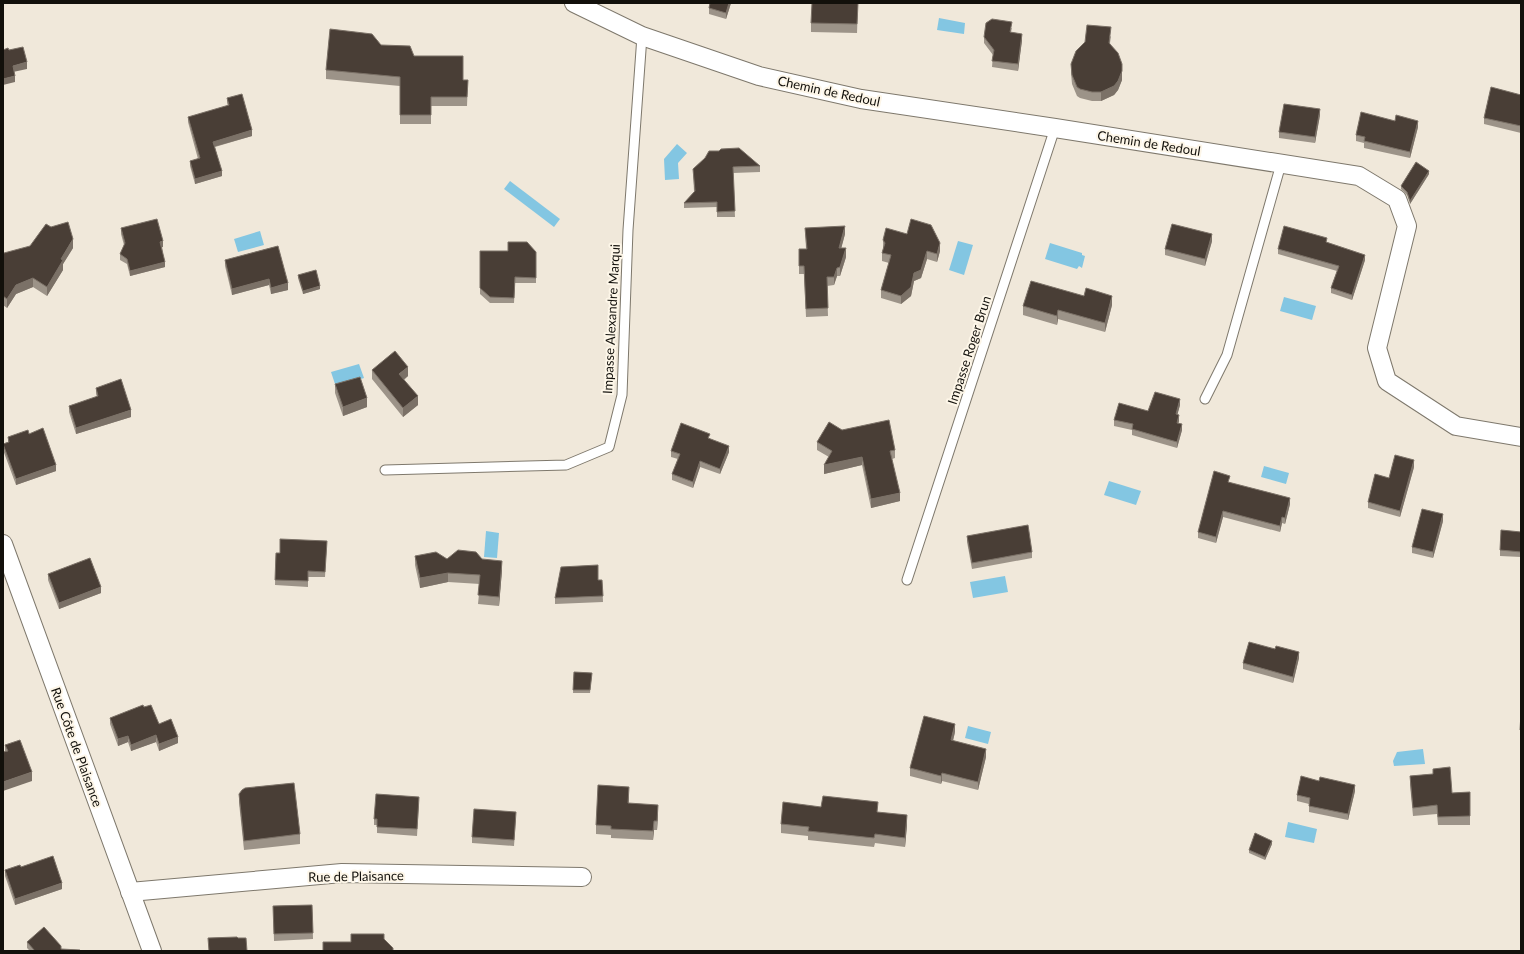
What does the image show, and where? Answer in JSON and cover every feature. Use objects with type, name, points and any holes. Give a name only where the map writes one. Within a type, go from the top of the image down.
[{"type":"street","name":"Chemin de Redoul","points":[[574,3],[642,36],[759,76],[861,99],[1359,176],[1397,199],[1407,226],[1377,348],[1388,381],[1456,426],[1521,438]]},
{"type":"street","name":"Rue Côte de Plaisance","points":[[3,544],[152,951]]},
{"type":"street","name":"Rue de Plaisance","points":[[130,892],[342,873],[582,877]]},
{"type":"lane","name":"Impasse Alexandre Marqui","points":[[385,470],[566,465],[609,447],[622,395],[628,230],[642,36]]},
{"type":"lane","name":"Impasse Roger Brun","points":[[907,580],[1055,128]]},
{"type":"lane","points":[[1205,399],[1227,356],[1281,164]]},
{"type":"water","points":[[939,18],[965,23],[964,34],[937,30]]},
{"type":"water","points":[[677,144],[687,153],[678,163],[679,179],[665,180],[664,159]]},
{"type":"water","points":[[510,181],[560,219],[554,227],[504,189]]},
{"type":"water","points":[[260,231],[264,245],[238,252],[234,239]]},
{"type":"water","points":[[958,241],[973,245],[964,275],[949,270]]},
{"type":"water","points":[[1050,243],[1082,253],[1082,255],[1085,256],[1082,268],[1079,266],[1077,269],[1045,259]]},
{"type":"water","points":[[1284,297],[1316,306],[1312,320],[1280,311]]},
{"type":"water","points":[[359,364],[364,378],[336,387],[331,372]]},
{"type":"water","points":[[1264,466],[1289,473],[1286,484],[1261,477]]},
{"type":"water","points":[[1109,481],[1141,491],[1136,505],[1104,495]]},
{"type":"water","points":[[486,531],[499,533],[497,558],[484,557]]},
{"type":"water","points":[[1005,576],[1008,592],[973,598],[970,582]]},
{"type":"water","points":[[968,726],[991,732],[988,744],[965,738]]},
{"type":"water","points":[[1423,749],[1425,764],[1394,766],[1393,761],[1397,752]]},
{"type":"water","points":[[1288,822],[1317,829],[1314,843],[1285,837]]},
{"type":"building","points":[[710,3],[729,3],[726,13],[709,8]]},
{"type":"building","points":[[812,3],[858,3],[857,24],[811,23]]},
{"type":"building","points":[[992,19],[1012,22],[1010,32],[1022,34],[1018,64],[992,61],[994,50],[984,37],[986,23]]},
{"type":"building","points":[[1087,25],[1111,27],[1109,43],[1118,53],[1122,64],[1122,71],[1118,81],[1114,86],[1101,92],[1092,92],[1080,89],[1077,87],[1072,75],[1071,64],[1076,51],[1085,42]]},
{"type":"building","points":[[330,29],[372,34],[381,45],[410,46],[414,56],[463,56],[463,80],[468,80],[467,97],[431,97],[431,115],[400,115],[400,77],[326,70]]},
{"type":"building","points":[[23,47],[27,62],[13,66],[15,76],[3,79],[3,50],[8,48],[9,50]]},
{"type":"building","points":[[1491,87],[1521,95],[1521,126],[1484,118]]},
{"type":"building","points":[[242,94],[252,130],[213,142],[222,171],[195,179],[190,161],[200,158],[188,117],[229,105],[227,98]]},
{"type":"building","points":[[1284,104],[1320,109],[1315,137],[1279,132]]},
{"type":"building","points":[[1361,112],[1395,121],[1396,115],[1418,121],[1410,152],[1364,141],[1365,137],[1356,135]]},
{"type":"building","points":[[739,148],[760,166],[733,167],[735,211],[717,212],[717,202],[684,203],[695,191],[693,169],[705,158],[709,151]]},
{"type":"building","points":[[1416,162],[1429,171],[1410,201],[1407,192],[1401,186]]},
{"type":"building","points":[[157,219],[163,241],[160,242],[165,262],[130,271],[127,259],[120,254],[125,243],[121,228]]},
{"type":"building","points":[[911,219],[931,225],[940,243],[937,254],[927,251],[921,270],[914,273],[911,287],[901,296],[881,290],[891,255],[882,253],[885,243],[883,240],[886,228],[907,234]]},
{"type":"building","points":[[68,222],[73,239],[61,259],[63,260],[47,287],[33,278],[16,285],[7,299],[3,296],[3,254],[30,246],[46,224],[51,227]]},
{"type":"building","points":[[1172,224],[1212,234],[1205,259],[1165,249]]},
{"type":"building","points":[[845,226],[839,248],[846,248],[840,267],[837,268],[834,277],[827,277],[828,308],[806,309],[804,266],[799,266],[799,249],[807,249],[805,228]]},
{"type":"building","points":[[1284,226],[1327,238],[1326,242],[1365,255],[1352,295],[1331,288],[1339,266],[1278,249]]},
{"type":"building","points":[[508,242],[527,242],[536,252],[536,278],[515,277],[514,298],[490,297],[480,288],[480,251],[508,251]]},
{"type":"building","points":[[278,246],[288,283],[271,288],[269,279],[232,289],[225,260]]},
{"type":"building","points":[[316,270],[320,286],[303,291],[298,275]]},
{"type":"building","points":[[1031,281],[1084,296],[1086,288],[1112,296],[1105,323],[1058,310],[1057,316],[1023,306]]},
{"type":"building","points":[[395,351],[408,367],[399,374],[418,396],[403,408],[372,370]]},
{"type":"building","points":[[360,377],[367,398],[343,407],[335,384]]},
{"type":"building","points":[[121,379],[131,410],[76,428],[69,406],[98,396],[96,388]]},
{"type":"building","points":[[1155,392],[1180,399],[1176,414],[1179,415],[1177,423],[1182,424],[1177,442],[1132,429],[1133,424],[1114,420],[1119,403],[1148,411]]},
{"type":"building","points":[[889,420],[895,450],[890,451],[900,493],[871,499],[862,457],[824,465],[832,451],[817,442],[829,422],[842,430]]},
{"type":"building","points":[[681,423],[710,434],[708,438],[729,446],[720,469],[700,461],[693,482],[672,474],[680,454],[671,451]]},
{"type":"building","points":[[43,428],[56,465],[16,479],[3,444],[9,442],[8,437],[28,430],[29,434]]},
{"type":"building","points":[[1395,455],[1414,460],[1400,511],[1368,502],[1375,474],[1389,478]]},
{"type":"building","points":[[1214,471],[1230,476],[1228,482],[1290,498],[1285,518],[1282,517],[1280,526],[1223,511],[1216,537],[1198,532]]},
{"type":"building","points":[[1422,509],[1443,514],[1433,552],[1412,547]]},
{"type":"building","points":[[1028,525],[1032,552],[972,563],[967,536]]},
{"type":"building","points":[[1501,530],[1521,532],[1521,552],[1500,550]]},
{"type":"building","points":[[280,539],[327,541],[325,572],[308,571],[308,581],[275,580],[276,553],[280,553]]},
{"type":"building","points":[[458,550],[476,552],[482,559],[502,561],[499,597],[478,595],[480,575],[448,573],[420,578],[415,556],[436,552],[447,559]]},
{"type":"building","points":[[90,558],[101,587],[59,603],[48,574]]},
{"type":"building","points":[[598,565],[598,580],[602,580],[603,596],[555,598],[561,567]]},
{"type":"building","points":[[1249,642],[1275,649],[1276,646],[1299,652],[1293,677],[1243,663]]},
{"type":"building","points":[[574,672],[592,673],[590,690],[573,690]]},
{"type":"building","points":[[143,705],[144,707],[151,705],[159,724],[171,719],[178,737],[159,744],[156,735],[131,745],[128,736],[118,739],[110,718]]},
{"type":"building","points":[[924,716],[955,724],[951,740],[986,749],[978,782],[942,773],[941,776],[910,768]]},
{"type":"building","points":[[20,740],[32,772],[3,782],[3,752],[8,751],[5,745]]},
{"type":"building","points":[[1450,767],[1452,793],[1470,792],[1470,816],[1438,817],[1437,805],[1413,808],[1410,776],[1433,774],[1433,769]]},
{"type":"building","points":[[1301,776],[1319,781],[1320,777],[1355,785],[1348,814],[1309,806],[1310,798],[1297,795]]},
{"type":"building","points":[[294,783],[300,834],[244,841],[239,794],[242,790],[245,788]]},
{"type":"building","points":[[598,785],[629,787],[628,803],[658,805],[657,821],[654,821],[653,831],[611,829],[611,826],[596,825]]},
{"type":"building","points":[[376,794],[419,797],[417,829],[377,827],[377,819],[374,819]]},
{"type":"building","points":[[823,796],[878,802],[877,812],[907,815],[905,838],[875,834],[874,838],[808,831],[809,827],[781,824],[783,802],[821,807]]},
{"type":"building","points":[[474,809],[516,812],[514,840],[472,837]]},
{"type":"building","points":[[1255,833],[1272,841],[1265,857],[1249,850]]},
{"type":"building","points":[[53,856],[62,883],[15,899],[5,870],[20,865],[21,867]]},
{"type":"building","points":[[312,905],[313,933],[274,934],[273,906]]},
{"type":"building","points":[[44,927],[61,946],[61,949],[80,951],[35,951],[27,942]]},
{"type":"building","points":[[351,934],[384,934],[384,939],[393,948],[393,951],[323,951],[323,942],[351,942]]},
{"type":"building","points":[[208,938],[246,938],[247,951],[209,951]]}]
